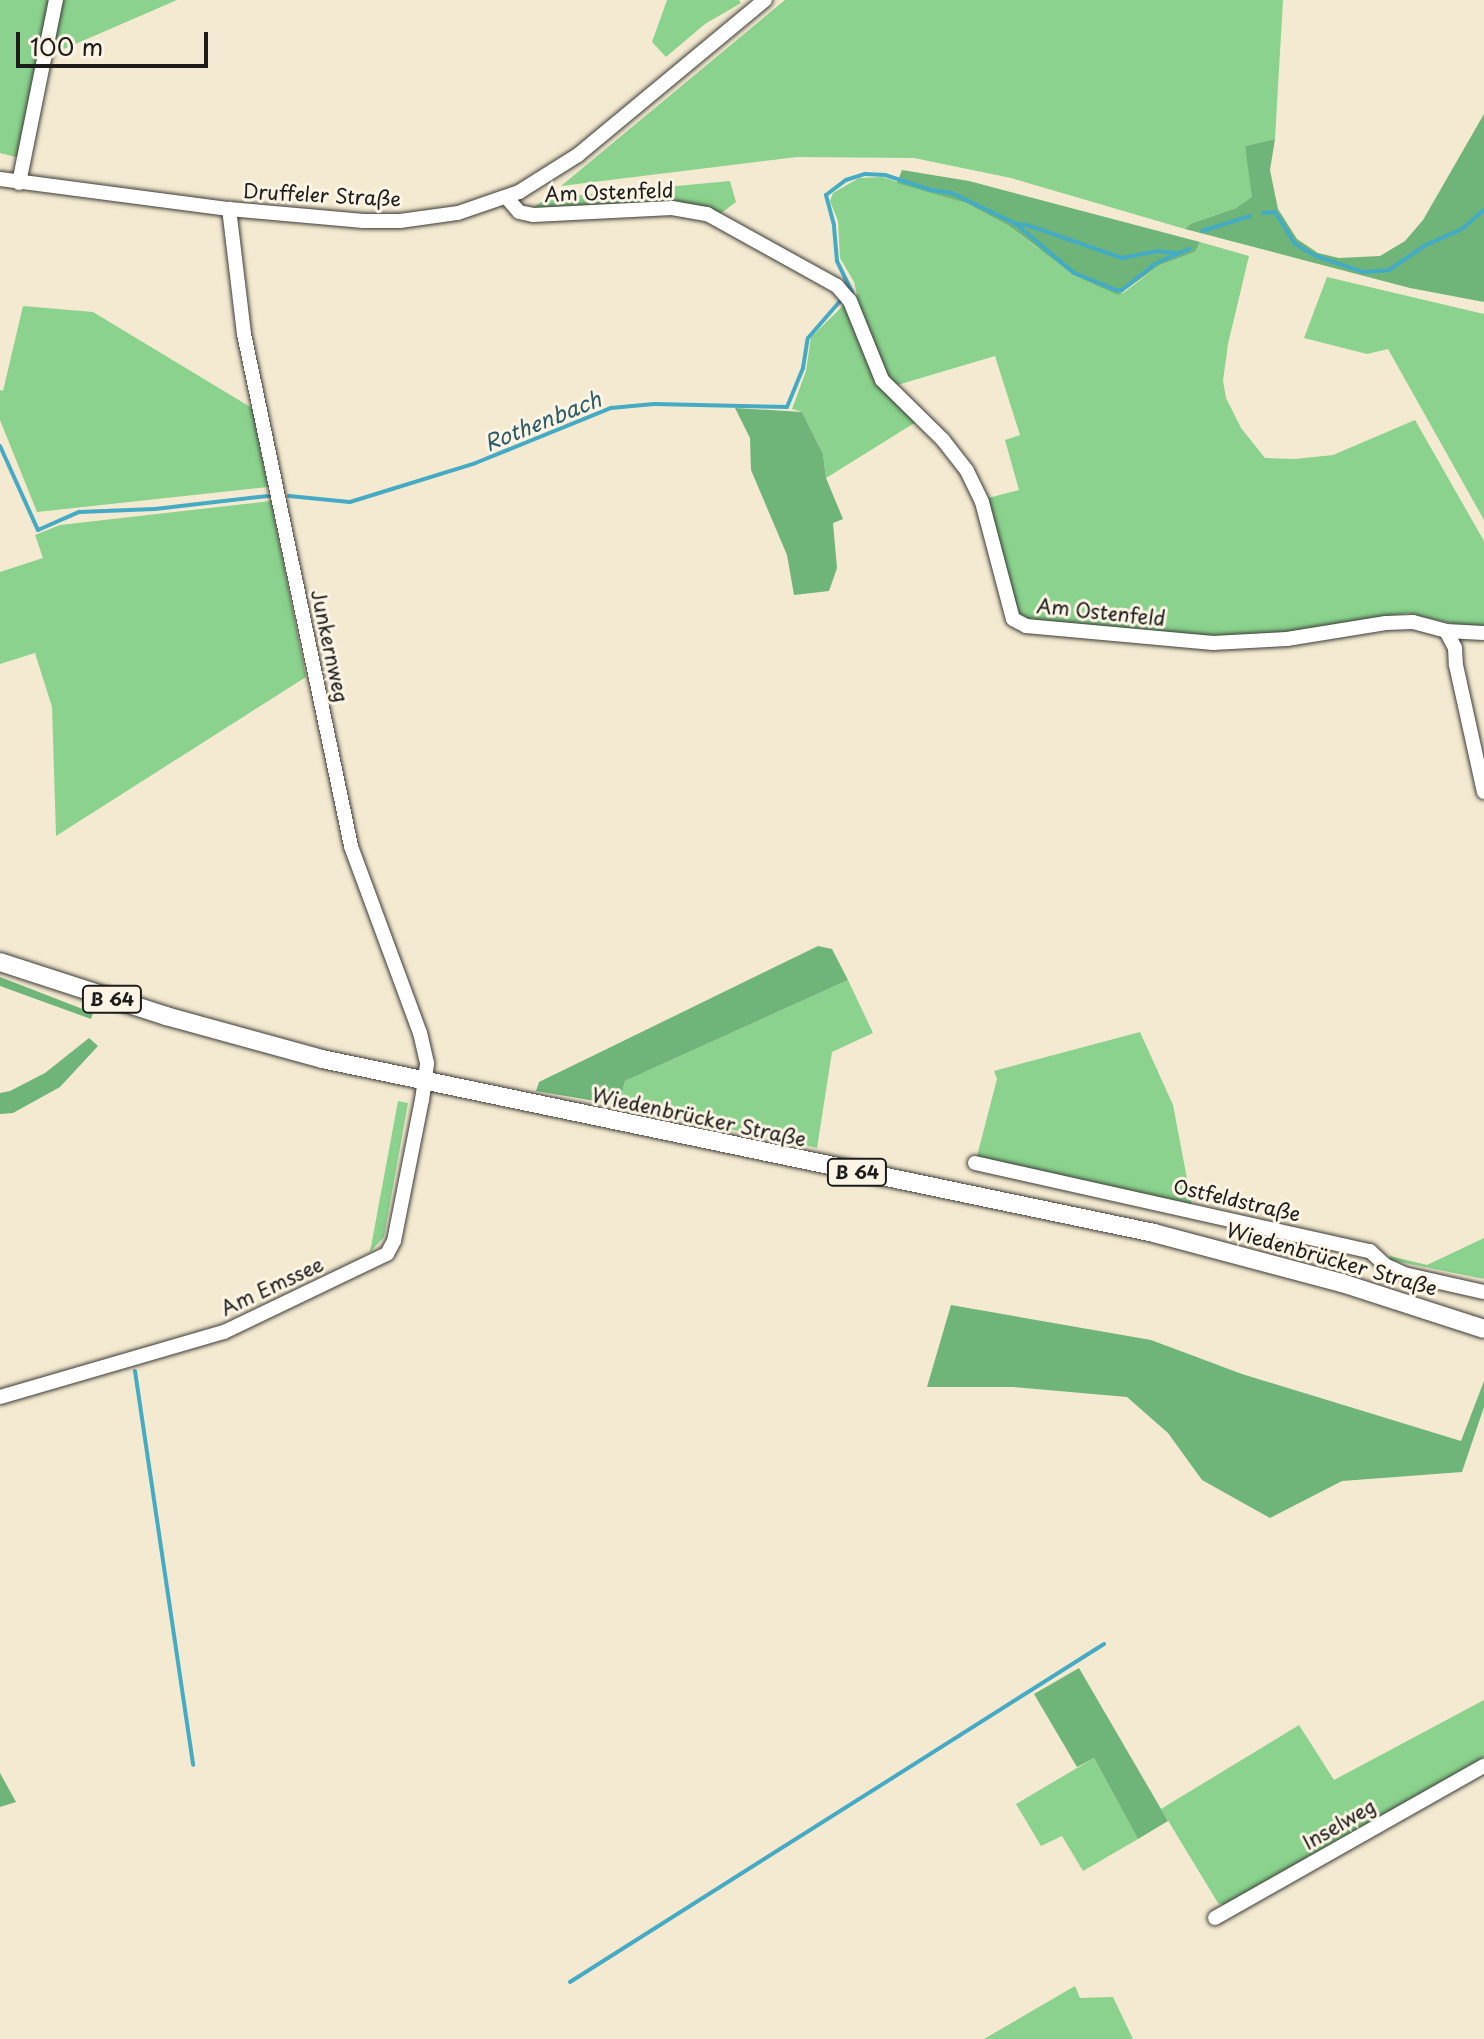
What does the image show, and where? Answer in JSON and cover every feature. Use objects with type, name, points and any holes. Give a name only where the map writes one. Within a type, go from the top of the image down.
[{"type":"main road","name":"Wiedenbrücker Straße","points":[[0,962],[224,1033],[424,1081],[1154,1233],[1291,1268],[1484,1329]]},
{"type":"street","points":[[19,183],[56,0]]},
{"type":"street","name":"Druffeler Straße","points":[[0,179],[229,209],[400,221],[458,213],[507,198],[578,155],[765,0]]},
{"type":"street","name":"Am Ostenfeld","points":[[507,198],[519,212],[533,215],[672,208],[707,214],[837,286],[850,301],[882,380],[943,440],[967,471],[982,502],[1013,619],[1026,626],[1213,643],[1287,639],[1386,623],[1413,622],[1446,631],[1477,634]]},
{"type":"street","name":"Junkernweg","points":[[229,209],[244,334],[351,846],[420,1033],[427,1063],[424,1081]]},
{"type":"street","points":[[1446,631],[1455,648],[1458,679],[1484,792]]},
{"type":"street","points":[[1455,648],[1477,634]]},
{"type":"street","name":"Am Emssee","points":[[0,1397],[224,1332],[387,1254],[394,1241],[424,1081]]},
{"type":"street","name":"Ostfeldstraße","points":[[975,1163],[1370,1251],[1385,1265],[1404,1274],[1484,1292]]},
{"type":"street","name":"Inselweg","points":[[1215,1918],[1484,1766]]},
{"type":"green space","points":[[0,0],[52,0],[20,158],[0,153]]},
{"type":"green space","points":[[61,0],[177,0],[50,55]]},
{"type":"green space","points":[[667,0],[739,0],[741,3],[705,24],[666,57],[652,42]]},
{"type":"green space","points":[[785,0],[1283,0],[1275,139],[1245,146],[1253,197],[1236,208],[1190,224],[1185,229],[1011,178],[914,158],[797,157],[561,186]]},
{"type":"green space","points":[[1484,114],[1484,302],[1410,288],[1185,229],[1190,224],[1236,208],[1252,197],[1245,146],[1275,139],[1270,170],[1278,209],[1297,239],[1318,253],[1339,258],[1380,256],[1405,241],[1423,220]]},
{"type":"green space","points":[[902,170],[969,181],[1200,242],[1195,252],[1160,265],[1118,295],[1074,275],[1009,226],[966,203],[897,183]]},
{"type":"green space","points":[[882,177],[966,203],[1009,226],[1036,247],[1123,293],[1160,265],[1195,252],[1200,242],[1249,256],[1228,344],[1223,381],[1226,398],[1241,428],[1265,458],[1295,459],[1333,455],[1415,420],[1484,541],[1484,627],[1471,628],[1407,613],[1285,633],[1194,636],[1031,621],[1019,614],[984,499],[1019,490],[1005,440],[1020,435],[995,356],[894,386],[884,374],[854,298],[857,294],[854,282],[840,258],[838,221],[830,201],[833,193],[859,178]]},
{"type":"green space","points":[[730,181],[736,202],[720,214],[535,211],[535,206],[548,198]]},
{"type":"green space","points":[[1327,277],[1484,314],[1484,520],[1388,349],[1367,354],[1304,338]]},
{"type":"green space","points":[[846,303],[916,422],[826,478],[823,454],[802,412],[792,409],[806,371],[811,337]]},
{"type":"green space","points":[[23,306],[93,312],[252,408],[268,487],[37,512],[0,420],[0,390],[3,391]]},
{"type":"green space","points":[[735,408],[802,412],[823,454],[826,478],[843,519],[833,523],[837,568],[829,591],[794,595],[787,555],[751,470],[750,438]]},
{"type":"green space","points":[[271,501],[306,677],[56,836],[52,707],[35,653],[0,664],[0,572],[43,558],[35,535],[60,525]]},
{"type":"green space","points":[[818,946],[832,949],[848,980],[625,1081],[619,1105],[536,1091],[539,1082]]},
{"type":"green space","points":[[0,977],[93,1013],[91,1019],[0,986]]},
{"type":"green space","points":[[848,980],[873,1033],[832,1052],[817,1148],[619,1105],[625,1081]]},
{"type":"green space","points":[[1140,1032],[1173,1105],[1192,1205],[976,1160],[997,1079],[994,1071]]},
{"type":"green space","points":[[89,1038],[98,1046],[60,1087],[13,1113],[0,1114],[0,1093],[45,1073]]},
{"type":"green space","points":[[398,1101],[408,1103],[384,1237],[370,1252]]},
{"type":"green space","points":[[1484,1238],[1484,1279],[1390,1260],[1390,1256],[1427,1265]]},
{"type":"green space","points":[[951,1305],[1151,1340],[1242,1374],[1461,1441],[1484,1381],[1484,1407],[1462,1472],[1342,1481],[1270,1518],[1202,1480],[1168,1433],[1127,1397],[1013,1387],[927,1387]]},
{"type":"green space","points":[[1079,1668],[1168,1821],[1138,1839],[1094,1758],[1077,1767],[1034,1694]]},
{"type":"green space","points":[[1484,1700],[1484,1757],[1225,1905],[1218,1903],[1161,1809],[1299,1725],[1334,1780]]},
{"type":"green space","points":[[1094,1758],[1138,1839],[1083,1871],[1062,1836],[1041,1846],[1016,1804]]},
{"type":"green space","points":[[0,1773],[16,1802],[0,1807]]},
{"type":"green space","points":[[1075,1986],[1080,1998],[1113,1997],[1133,2039],[984,2039]]},
{"type":"waterway","name":"Rothenbach","points":[[852,292],[837,261],[834,225],[826,195],[846,180],[865,174],[885,175],[931,190],[952,193],[1016,224],[1074,273],[1116,290],[1122,290],[1156,263],[1189,249]]},
{"type":"waterway","name":"Rothenbach","points":[[1263,213],[1275,212],[1294,243],[1316,256],[1363,272],[1389,270],[1424,246],[1462,229],[1484,210]]},
{"type":"waterway","name":"Rothenbach","points":[[1202,231],[1250,216]]},
{"type":"waterway","name":"Rothenbach","points":[[1016,224],[1027,225],[1122,258],[1157,251],[1176,253]]},
{"type":"waterway","name":"Rothenbach","points":[[289,496],[350,502],[473,464],[611,408],[654,404],[787,407],[803,368],[808,338],[841,300]]},
{"type":"waterway","name":"Rothenbach","points":[[0,446],[38,530],[79,512],[155,509],[268,496]]},
{"type":"waterway","points":[[135,1371],[193,1765]]},
{"type":"waterway","points":[[570,1982],[1104,1644]]}]
